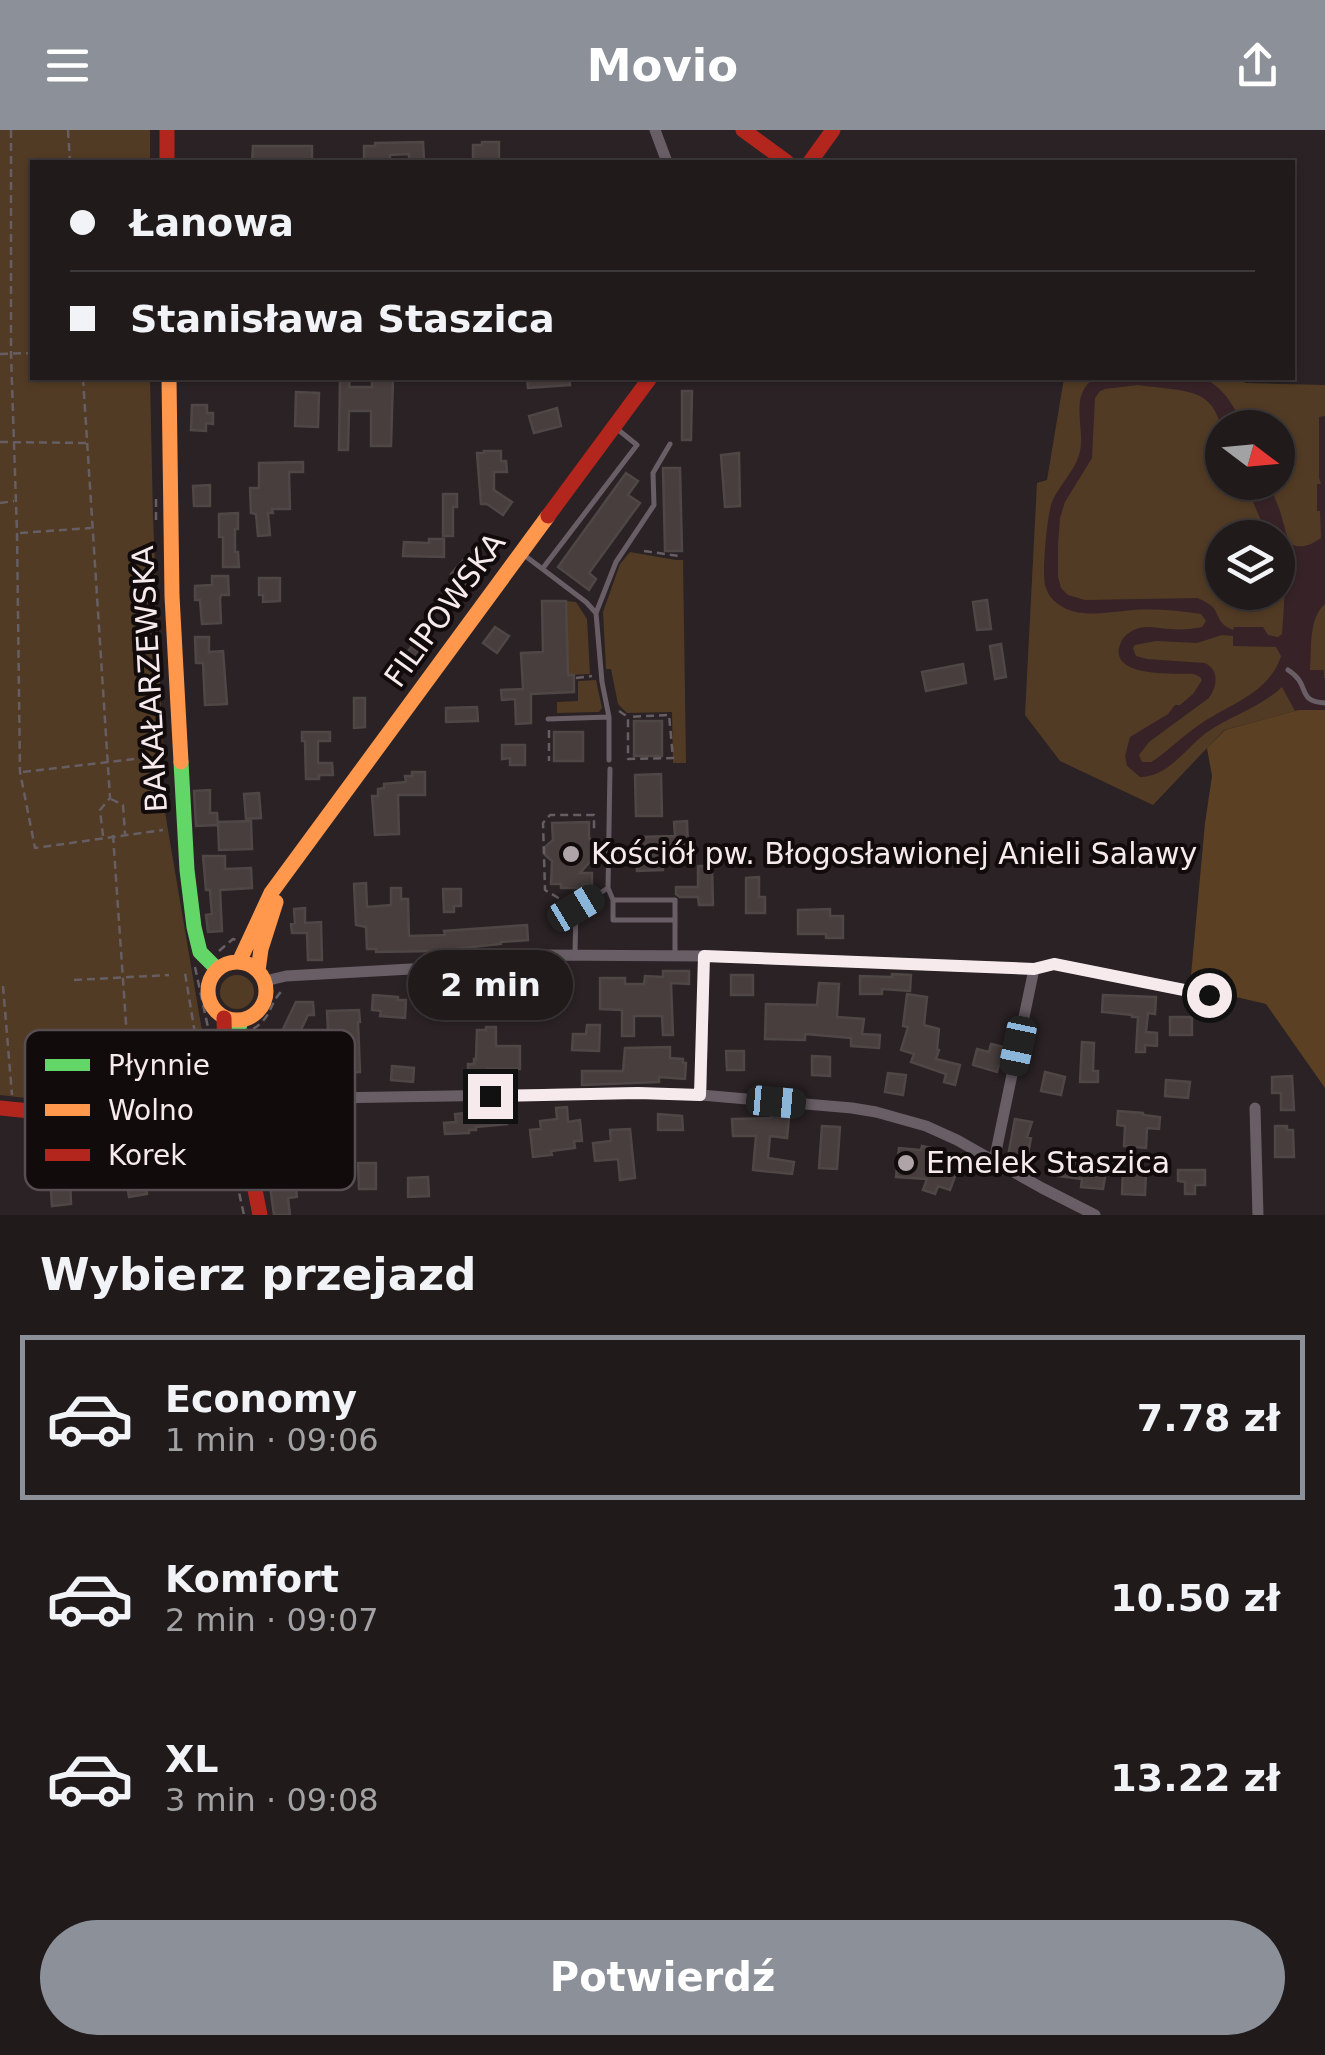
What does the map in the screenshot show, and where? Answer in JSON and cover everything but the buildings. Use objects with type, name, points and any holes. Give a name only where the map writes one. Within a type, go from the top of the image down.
[{"type":"street","points":[[167,130],[168,160]]},
{"type":"street","points":[[655,130],[666,160]]},
{"type":"street","points":[[742,130],[784,160]]},
{"type":"street","points":[[811,160],[833,130]]},
{"type":"street","name":"BAKAŁARZEWSKA","points":[[169,380],[173,612],[187,870],[200,952],[212,965]]},
{"type":"street","name":"FILIPOWSKA","points":[[239,962],[284,874],[648,380]]},
{"type":"street","name":"FILIPOWSKA","points":[[261,976],[261,948],[284,874]]},
{"type":"street","points":[[247,1025],[216,1012],[208,996],[212,965],[239,962],[261,976],[286,976],[482,964],[544,955],[704,956],[1034,969],[1054,964],[1209,995]]},
{"type":"street","points":[[700,1095],[704,956]]},
{"type":"street","points":[[994,1162],[1034,969]]},
{"type":"street","points":[[244,1030],[266,998],[261,976]]},
{"type":"street","points":[[223,1030],[224,1018]]},
{"type":"street","points":[[355,1098],[638,1093],[876,1112],[926,1126],[957,1140],[1096,1215]]},
{"type":"street","points":[[1256,1108],[1258,1215]]},
{"type":"street","points":[[255,1190],[260,1215]]},
{"type":"lane","points":[[543,568],[637,445],[614,426]]},
{"type":"lane","points":[[609,760],[609,717],[600,670],[596,613],[616,562],[654,505],[653,474],[670,444]]},
{"type":"lane","points":[[521,554],[596,613]]},
{"type":"lane","points":[[1288,670],[1298,676],[1310,701],[1325,704]]},
{"type":"lane","points":[[550,721],[609,717]]},
{"type":"lane","points":[[610,769],[608,888],[612,920],[675,920]]},
{"type":"lane","points":[[575,955],[576,908],[608,888]]},
{"type":"lane","points":[[612,900],[675,900],[675,956]]},
{"type":"path","points":[[11,130],[10,314],[20,772],[35,848],[162,830]]},
{"type":"path","points":[[68,130],[70,160]]},
{"type":"path","points":[[0,314],[10,314]]},
{"type":"path","points":[[0,354],[30,353]]},
{"type":"path","points":[[83,380],[110,798],[100,810],[104,837]]},
{"type":"path","points":[[0,442],[88,443]]},
{"type":"path","points":[[0,503],[16,501]]},
{"type":"path","points":[[17,533],[93,528]]},
{"type":"path","points":[[644,551],[678,556]]},
{"type":"path","points":[[576,678],[592,677]]},
{"type":"path","points":[[616,710],[628,717],[670,715],[673,758],[628,759],[628,717]]},
{"type":"path","points":[[550,721],[550,761]]},
{"type":"path","points":[[20,772],[150,757]]},
{"type":"path","points":[[110,798],[122,805],[125,834]]},
{"type":"path","points":[[576,908],[544,890],[543,823],[550,816],[594,815],[594,833]]},
{"type":"path","points":[[113,835],[127,1030]]},
{"type":"path","points":[[212,965],[233,938],[247,943]]},
{"type":"path","points":[[185,973],[194,1030]]},
{"type":"path","points":[[74,980],[169,975]]},
{"type":"path","points":[[247,1025],[266,1019],[276,996],[288,988],[286,976]]},
{"type":"path","points":[[3,986],[6,1102]]},
{"type":"shaded area","points":[[0,130],[150,130],[150,160],[30,160],[30,380],[150,380],[163,754],[156,759],[202,1030],[25,1030],[25,1098],[0,1095]]},
{"type":"shaded area","points":[[1064,380],[1243,380],[1325,385],[1325,711],[1225,730],[1153,805],[1060,761],[1025,715],[1037,483],[1047,480]]},
{"type":"shaded area","points":[[1064,380],[1093,380],[1080,403],[1079,455],[1050,509],[1044,568],[1048,593],[1065,608],[1081,613],[1172,611],[1201,614],[1206,621],[1202,627],[1190,629],[1139,628],[1122,639],[1119,654],[1132,668],[1194,674],[1202,680],[1180,705],[1130,737],[1125,756],[1127,766],[1140,777],[1159,772],[1206,733],[1282,687],[1295,711],[1224,730],[1153,805],[1060,761],[1025,715],[1037,483],[1047,480]]},
{"type":"shaded area","points":[[1207,380],[1325,385],[1325,416],[1319,417],[1321,484],[1317,484],[1321,538],[1305,546],[1295,545],[1295,520],[1283,520],[1276,500],[1295,500],[1295,410],[1235,410]]},
{"type":"shaded area","points":[[1138,385],[1174,389],[1195,394],[1214,409],[1205,410],[1205,500],[1252,500],[1261,520],[1205,520],[1205,602],[1197,598],[1085,600],[1068,595],[1061,588],[1060,518],[1065,502],[1092,458],[1095,398],[1105,389]]},
{"type":"shaded area","points":[[630,552],[683,560],[686,763],[673,763],[672,712],[627,713],[618,704],[611,669],[606,669],[603,612],[620,564]]},
{"type":"shaded area","points":[[566,601],[576,602],[587,619],[590,674],[568,675]]},
{"type":"shaded area","points":[[1325,604],[1324,678],[1324,670],[1310,670],[1313,626]]},
{"type":"shaded area","points":[[1215,610],[1284,610],[1282,634],[1278,637],[1268,635],[1263,627],[1233,630],[1222,623]]},
{"type":"shaded area","points":[[1222,635],[1233,636],[1233,646],[1276,647],[1281,656],[1275,669],[1247,697],[1199,725],[1156,759],[1142,762],[1139,755],[1149,742],[1209,698],[1216,679],[1205,663],[1147,659],[1136,656],[1133,648],[1156,641],[1197,643]]},
{"type":"shaded area","points":[[596,680],[602,708],[599,712],[557,713],[557,702],[578,701],[578,681]]},
{"type":"shaded area","points":[[1299,710],[1325,710],[1325,1088],[1266,1004],[1190,986],[1212,776],[1207,748],[1225,730]]},
{"type":"shaded area","points":[[237,975],[249,980],[254,992],[249,1004],[237,1009],[225,1004],[220,992],[225,980]]},
{"type":"traffic: fast","points":[[181,762],[194,927],[200,952],[217,969]]},
{"type":"traffic: fast","points":[[238,1030],[241,1021]]},
{"type":"traffic: slow","points":[[169,380],[172,596],[181,762]]},
{"type":"traffic: slow","points":[[239,962],[271,893],[548,516]]},
{"type":"traffic: slow","points":[[258,971],[276,902]]},
{"type":"traffic: slow","points":[[237,962],[258,970],[266,991],[258,1012],[237,1020],[216,1012],[208,991],[216,970],[237,962]]},
{"type":"traffic: jam","points":[[167,130],[167,160]]},
{"type":"traffic: jam","points":[[743,130],[784,160]]},
{"type":"traffic: jam","points":[[811,160],[833,130]]},
{"type":"traffic: jam","points":[[548,516],[649,380]]},
{"type":"traffic: jam","points":[[224,1018],[224,1030]]},
{"type":"traffic: jam","points":[[0,1108],[25,1110]]},
{"type":"traffic: jam","points":[[255,1190],[260,1215]]},
{"type":"place","name":"Kościół pw. Błogosławionej Anieli Salawy","points":[[571,854]]},
{"type":"place","name":"Emelek Staszica","points":[[906,1163]]},
{"type":"route","points":[[490,1096],[700,1095],[704,956],[1034,969],[1054,964],[1209,995]]}]
